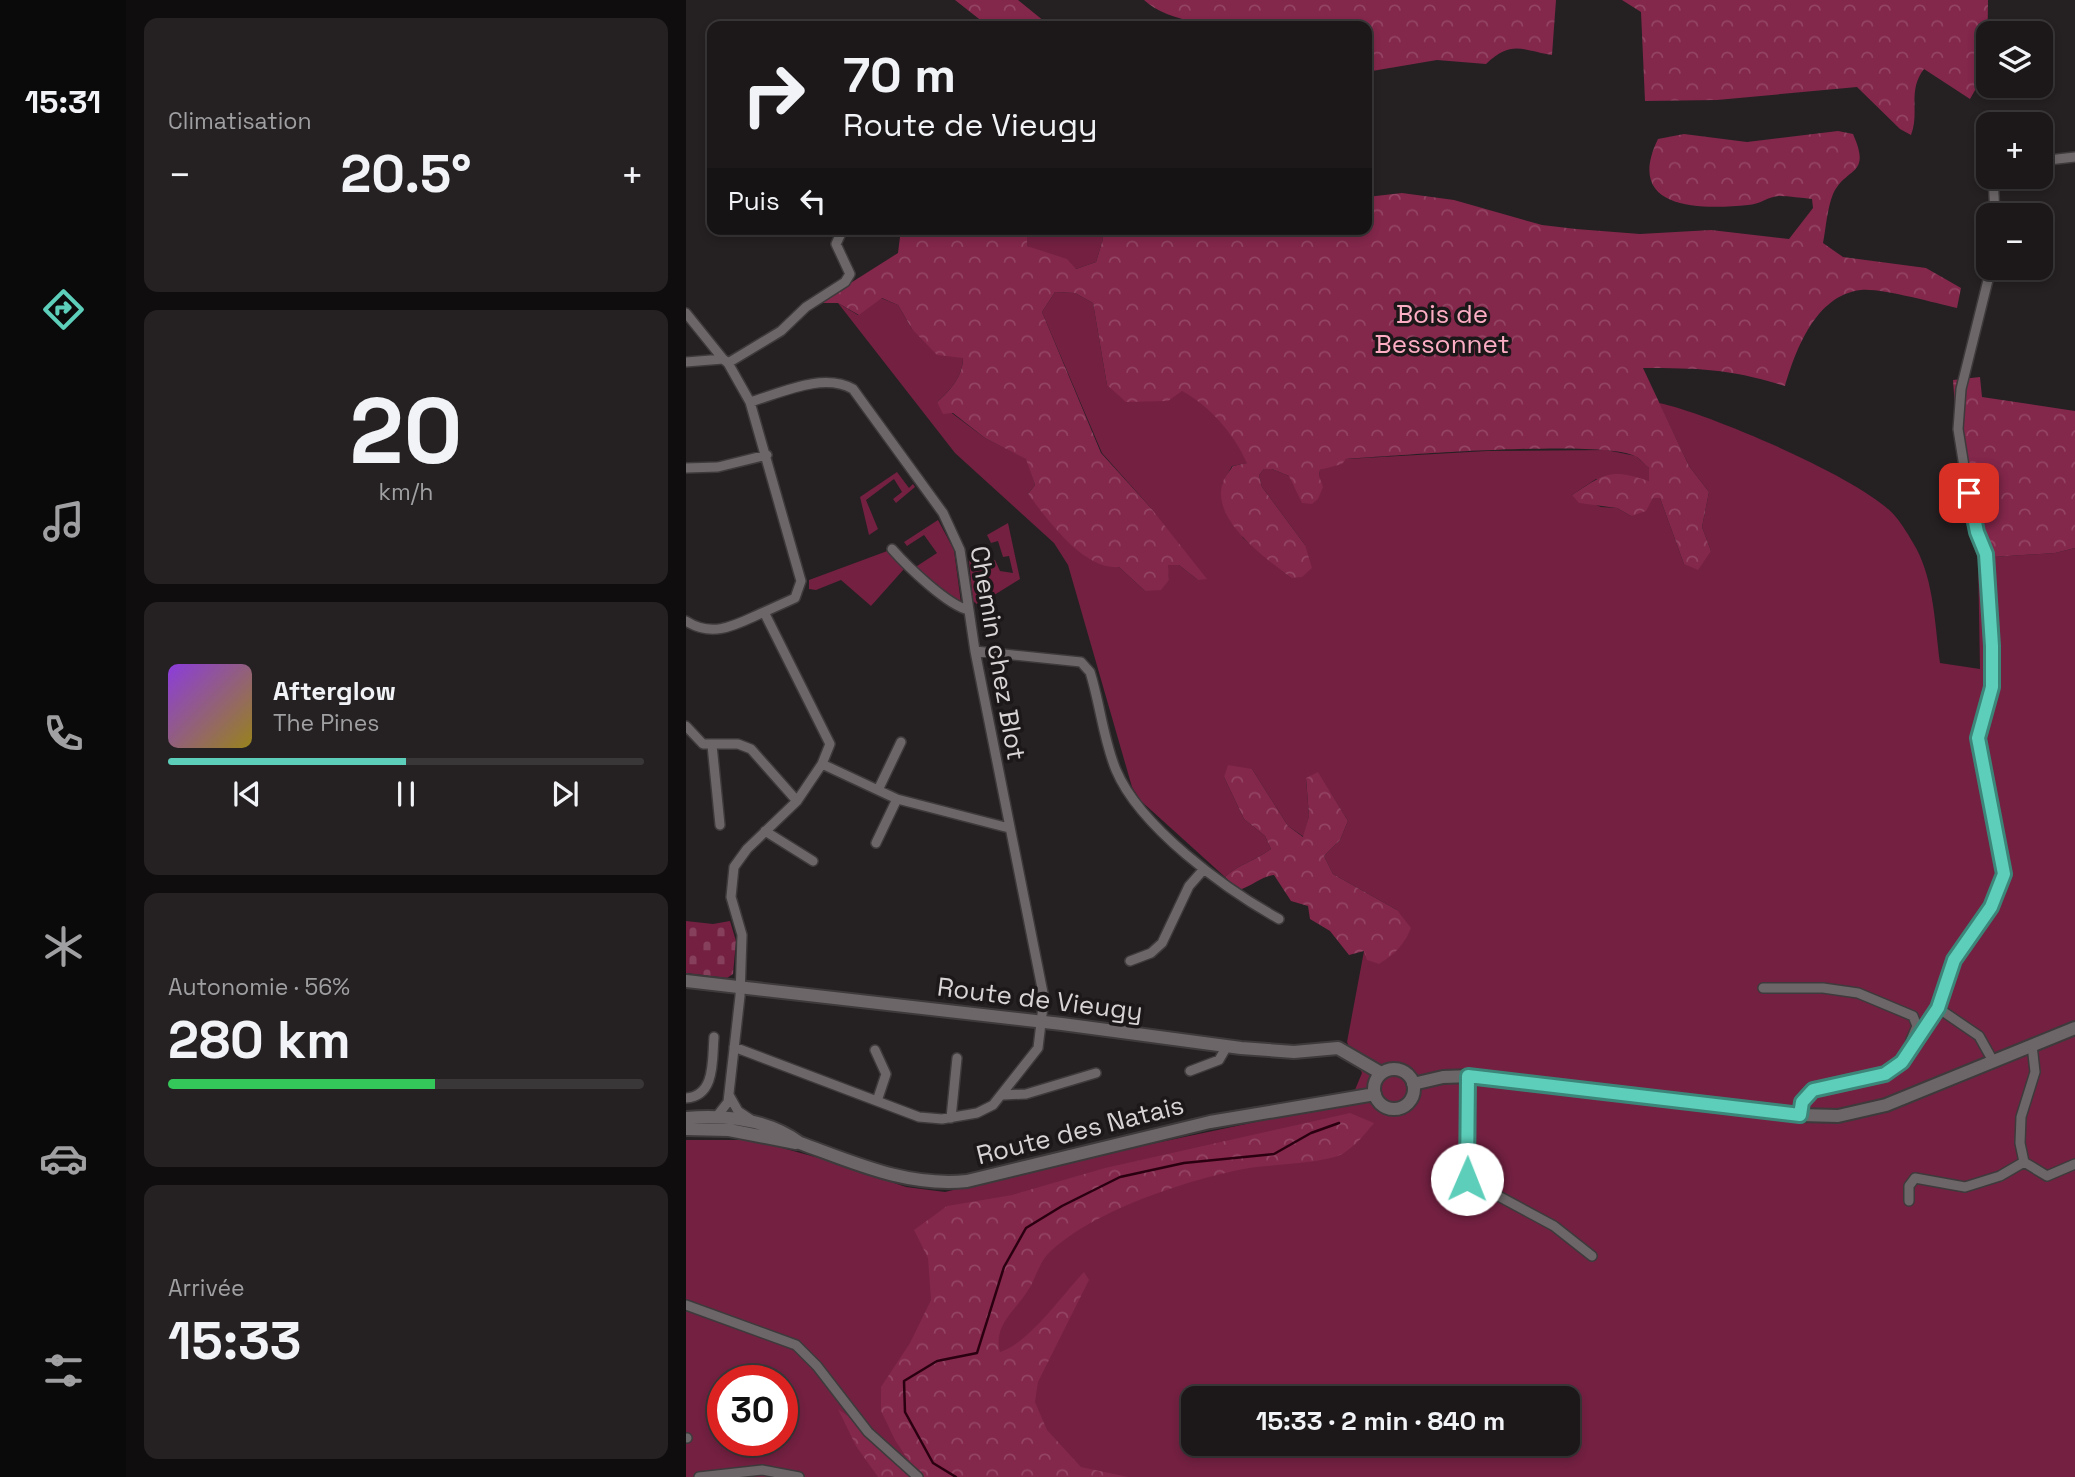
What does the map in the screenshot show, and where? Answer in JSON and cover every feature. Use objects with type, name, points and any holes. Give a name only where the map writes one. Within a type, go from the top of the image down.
[{"type":"street","points":[[2053,160],[2075,157]]},
{"type":"street","points":[[686,362],[726,361],[781,331],[806,307],[845,282],[850,274],[836,244],[840,235]]},
{"type":"street","points":[[1800,1115],[1802,1102],[1813,1090],[1860,1081],[1894,1069],[1902,1062],[1938,1008],[1954,960],[1991,907],[2004,874],[1978,738],[1992,687],[1986,554],[1971,510],[1958,429],[1958,407],[1978,310],[1987,280]]},
{"type":"street","points":[[686,313],[726,361],[750,402],[801,581],[795,598],[724,630],[700,628],[686,621]]},
{"type":"street","name":"Chemin chez Blot","points":[[750,402],[823,382],[839,382],[859,394],[950,524],[960,550],[975,652],[1042,981],[1042,1021],[1038,1048],[1003,1095]]},
{"type":"street","points":[[686,468],[719,467],[767,455]]},
{"type":"street","points":[[892,549],[909,569],[956,607],[969,610]]},
{"type":"street","points":[[717,1116],[728,1102],[740,987],[741,934],[731,898],[732,876],[739,858],[797,802],[830,750],[828,735],[764,612]]},
{"type":"street","points":[[975,652],[1081,662],[1090,672],[1114,766],[1130,797],[1204,869],[1242,898],[1279,919]]},
{"type":"street","points":[[686,726],[699,741],[712,745],[738,744],[751,749],[797,802]]},
{"type":"street","points":[[879,788],[901,742]]},
{"type":"street","points":[[712,745],[720,825]]},
{"type":"street","points":[[822,764],[879,788],[897,799],[1009,828]]},
{"type":"street","points":[[876,843],[897,799]]},
{"type":"street","points":[[765,831],[813,860]]},
{"type":"street","points":[[1130,961],[1151,953],[1162,943],[1189,886],[1204,869]]},
{"type":"street","name":"Route de Vieugy","points":[[686,981],[1042,1021],[1227,1046],[1294,1052],[1344,1049],[1381,1073],[1400,1070],[1413,1084]]},
{"type":"street","points":[[1763,988],[1823,988],[1858,993],[1907,1012],[1917,1021],[1917,1026],[1894,1069]]},
{"type":"street","points":[[1938,1008],[1979,1036],[1993,1061]]},
{"type":"street","points":[[1381,1073],[1374,1085],[1375,1094],[1384,1106],[1401,1107],[1411,1098],[1413,1084],[1443,1077],[1468,1076],[1800,1115],[1858,1113],[2075,1028]]},
{"type":"street","points":[[686,1098],[695,1098],[704,1091],[710,1079],[714,1037]]},
{"type":"street","points":[[2032,1045],[2035,1072],[2021,1117],[2020,1143],[2024,1161],[2048,1177],[2075,1164]]},
{"type":"street","points":[[1190,1072],[1219,1060],[1227,1046]]},
{"type":"street","points":[[734,1047],[930,1119],[951,1118],[988,1108],[1003,1095],[1026,1094],[1096,1073]]},
{"type":"street","points":[[875,1050],[886,1074],[877,1101]]},
{"type":"street","points":[[951,1118],[957,1058]]},
{"type":"street","points":[[1468,1076],[1467,1179],[1553,1226],[1592,1255]]},
{"type":"street","name":"Route des Natais","points":[[687,1125],[800,1143],[880,1172],[915,1182],[941,1184],[967,1181],[1210,1122],[1375,1094]]},
{"type":"street","points":[[729,1095],[738,1111],[762,1124]]},
{"type":"street","name":"Route des Natais","points":[[687,1125],[717,1116],[762,1124],[790,1135],[800,1143]]},
{"type":"street","points":[[1909,1201],[1909,1186],[1915,1178],[1965,1187],[2000,1176],[2024,1161]]},
{"type":"street","points":[[686,1305],[796,1345],[817,1366],[868,1433],[918,1477]]},
{"type":"street","points":[[699,1477],[741,1470],[799,1477]]},
{"type":"green space","points":[[955,0],[1018,0],[1044,21],[982,21]]},
{"type":"green space","points":[[1144,0],[1556,0],[1552,55],[1510,49],[1486,64],[1437,60],[1372,71],[1372,21],[1188,21],[1163,12]]},
{"type":"green space","points":[[1622,0],[1988,0],[1988,21],[1976,21],[1976,88],[1970,99],[1924,69],[1916,85],[1911,135],[1900,129],[1857,87],[1717,100],[1645,101],[1641,12]]},
{"type":"green space","name":"Bois de Bessonnet","points":[[1838,131],[1853,134],[1860,158],[1855,170],[1838,185],[1833,194],[1823,243],[1843,257],[1926,268],[1961,288],[1957,308],[1882,291],[1861,290],[1845,294],[1832,302],[1810,326],[1795,356],[1785,386],[1715,371],[1643,368],[1689,466],[1709,492],[1702,527],[1711,551],[1698,570],[1684,564],[1660,498],[1653,498],[1646,511],[1631,516],[1617,508],[1579,503],[1572,495],[1609,475],[1626,475],[1649,481],[1649,468],[1637,457],[1618,452],[1545,448],[1346,459],[1342,464],[1320,470],[1323,487],[1318,499],[1312,504],[1302,503],[1289,476],[1272,469],[1264,469],[1259,475],[1262,487],[1305,545],[1312,568],[1302,577],[1291,578],[1244,538],[1225,512],[1221,499],[1224,480],[1233,466],[1247,463],[1220,422],[1193,397],[1182,391],[1168,401],[1126,402],[1107,385],[1093,303],[1075,293],[1055,292],[1042,312],[1101,453],[1150,507],[1207,579],[1198,580],[1179,565],[1168,565],[1169,580],[1161,590],[1145,591],[1119,567],[1092,561],[1056,529],[1028,494],[1035,485],[1026,459],[985,438],[953,413],[943,414],[937,402],[955,383],[963,358],[937,355],[912,329],[898,305],[882,298],[859,315],[838,303],[819,303],[898,253],[899,235],[1027,235],[1027,246],[1067,259],[1076,269],[1096,262],[1102,235],[1372,235],[1372,196],[1402,193],[1454,200],[1542,225],[1640,234],[1711,230],[1789,239],[1813,208],[1812,199],[1779,196],[1752,205],[1689,205],[1658,192],[1651,180],[1650,162],[1658,139],[1684,134],[1747,142]]},
{"type":"green space","points":[[1027,235],[1102,235],[1103,239],[1096,262],[1076,269],[1027,246]]},
{"type":"green space","points":[[1055,292],[1075,293],[1093,303],[1107,385],[1183,391],[1204,403],[1213,412],[1248,463],[1232,466],[1222,484],[1243,538],[1291,578],[1305,545],[1262,487],[1259,475],[1264,469],[1272,469],[1289,476],[1319,476],[1320,470],[1346,459],[1487,451],[1606,450],[1636,456],[1649,468],[1650,481],[1596,479],[1572,495],[1601,507],[1617,508],[1631,516],[1653,498],[1660,498],[1684,564],[1711,551],[1702,527],[1709,492],[1689,466],[1659,403],[1712,420],[1820,467],[1878,501],[1895,516],[1916,548],[1927,575],[1940,663],[1980,669],[1978,558],[2055,553],[2075,548],[2075,1477],[686,1477],[686,1140],[753,1140],[819,1158],[906,1187],[945,1192],[1080,1159],[1350,1102],[1362,1073],[1347,1042],[1364,951],[1397,910],[1333,874],[1324,856],[1340,840],[1348,821],[1318,773],[1306,779],[1309,816],[1304,837],[1288,826],[1252,769],[1224,777],[1244,819],[1265,836],[1271,849],[1225,877],[1141,801],[1132,787],[1068,565],[1054,543],[955,453],[838,303],[858,315],[881,298],[898,305],[912,329],[963,357],[955,382],[937,402],[985,438],[1027,459],[1035,485],[1028,494],[1078,549],[1119,567],[1145,591],[1169,580],[1167,565],[1179,565],[1198,580],[1150,507],[1102,453],[1042,312]]},
{"type":"green space","points":[[1980,377],[1982,397],[2075,411],[2075,548],[2055,553],[1978,558],[1962,504],[1953,380]]},
{"type":"green space","points":[[897,472],[909,488],[913,484],[915,487],[896,503],[893,499],[902,492],[894,479],[866,500],[878,529],[869,535],[860,497]]},
{"type":"green space","points":[[938,520],[954,550],[961,603],[956,603],[914,568],[937,553],[924,535],[907,546],[904,542]]},
{"type":"green space","points":[[1008,523],[1020,579],[978,605],[973,601],[969,560],[981,557],[983,563],[995,560],[1000,571],[1013,573],[1009,556],[1003,557],[998,541],[991,543],[987,535]]},
{"type":"green space","points":[[890,550],[904,569],[871,606],[841,580],[816,590],[809,589],[809,580]]},
{"type":"green space","points":[[1228,765],[1252,769],[1288,826],[1303,837],[1309,816],[1306,778],[1318,772],[1348,821],[1340,840],[1324,856],[1333,874],[1397,910],[1411,928],[1394,953],[1379,964],[1367,960],[1364,951],[1349,955],[1330,931],[1310,919],[1308,906],[1291,901],[1274,875],[1239,890],[1225,877],[1271,849],[1265,836],[1244,819],[1224,777]]},
{"type":"green space","points":[[686,921],[713,924],[730,921],[736,941],[733,974],[727,978],[686,973]]},
{"type":"green space","points":[[1350,1113],[1374,1123],[1352,1146],[1336,1157],[1244,1169],[1195,1181],[1140,1200],[1087,1225],[1047,1255],[1030,1288],[1006,1320],[999,1334],[1000,1352],[1011,1347],[1033,1329],[1084,1272],[1089,1280],[1038,1382],[1035,1402],[1047,1430],[1081,1467],[1128,1477],[924,1477],[914,1469],[895,1440],[881,1411],[881,1387],[910,1343],[931,1300],[928,1258],[914,1230],[947,1206],[1012,1195],[1105,1168]]},
{"type":"green space","points":[[838,1409],[880,1439],[914,1477],[878,1477],[856,1446]]},
{"type":"waterway","points":[[956,1477],[933,1463],[905,1412],[904,1381],[937,1361],[977,1353],[1004,1267],[1026,1228],[1062,1206],[1120,1177],[1184,1163],[1274,1154],[1311,1133],[1339,1123]]},
{"type":"route","points":[[1467,1179],[1468,1076],[1800,1115],[1802,1102],[1813,1090],[1885,1074],[1902,1062],[1938,1008],[1954,960],[1991,907],[2004,874],[1979,749],[1979,726],[1992,687],[1992,646],[1986,554],[1977,532],[1969,493]]}]
